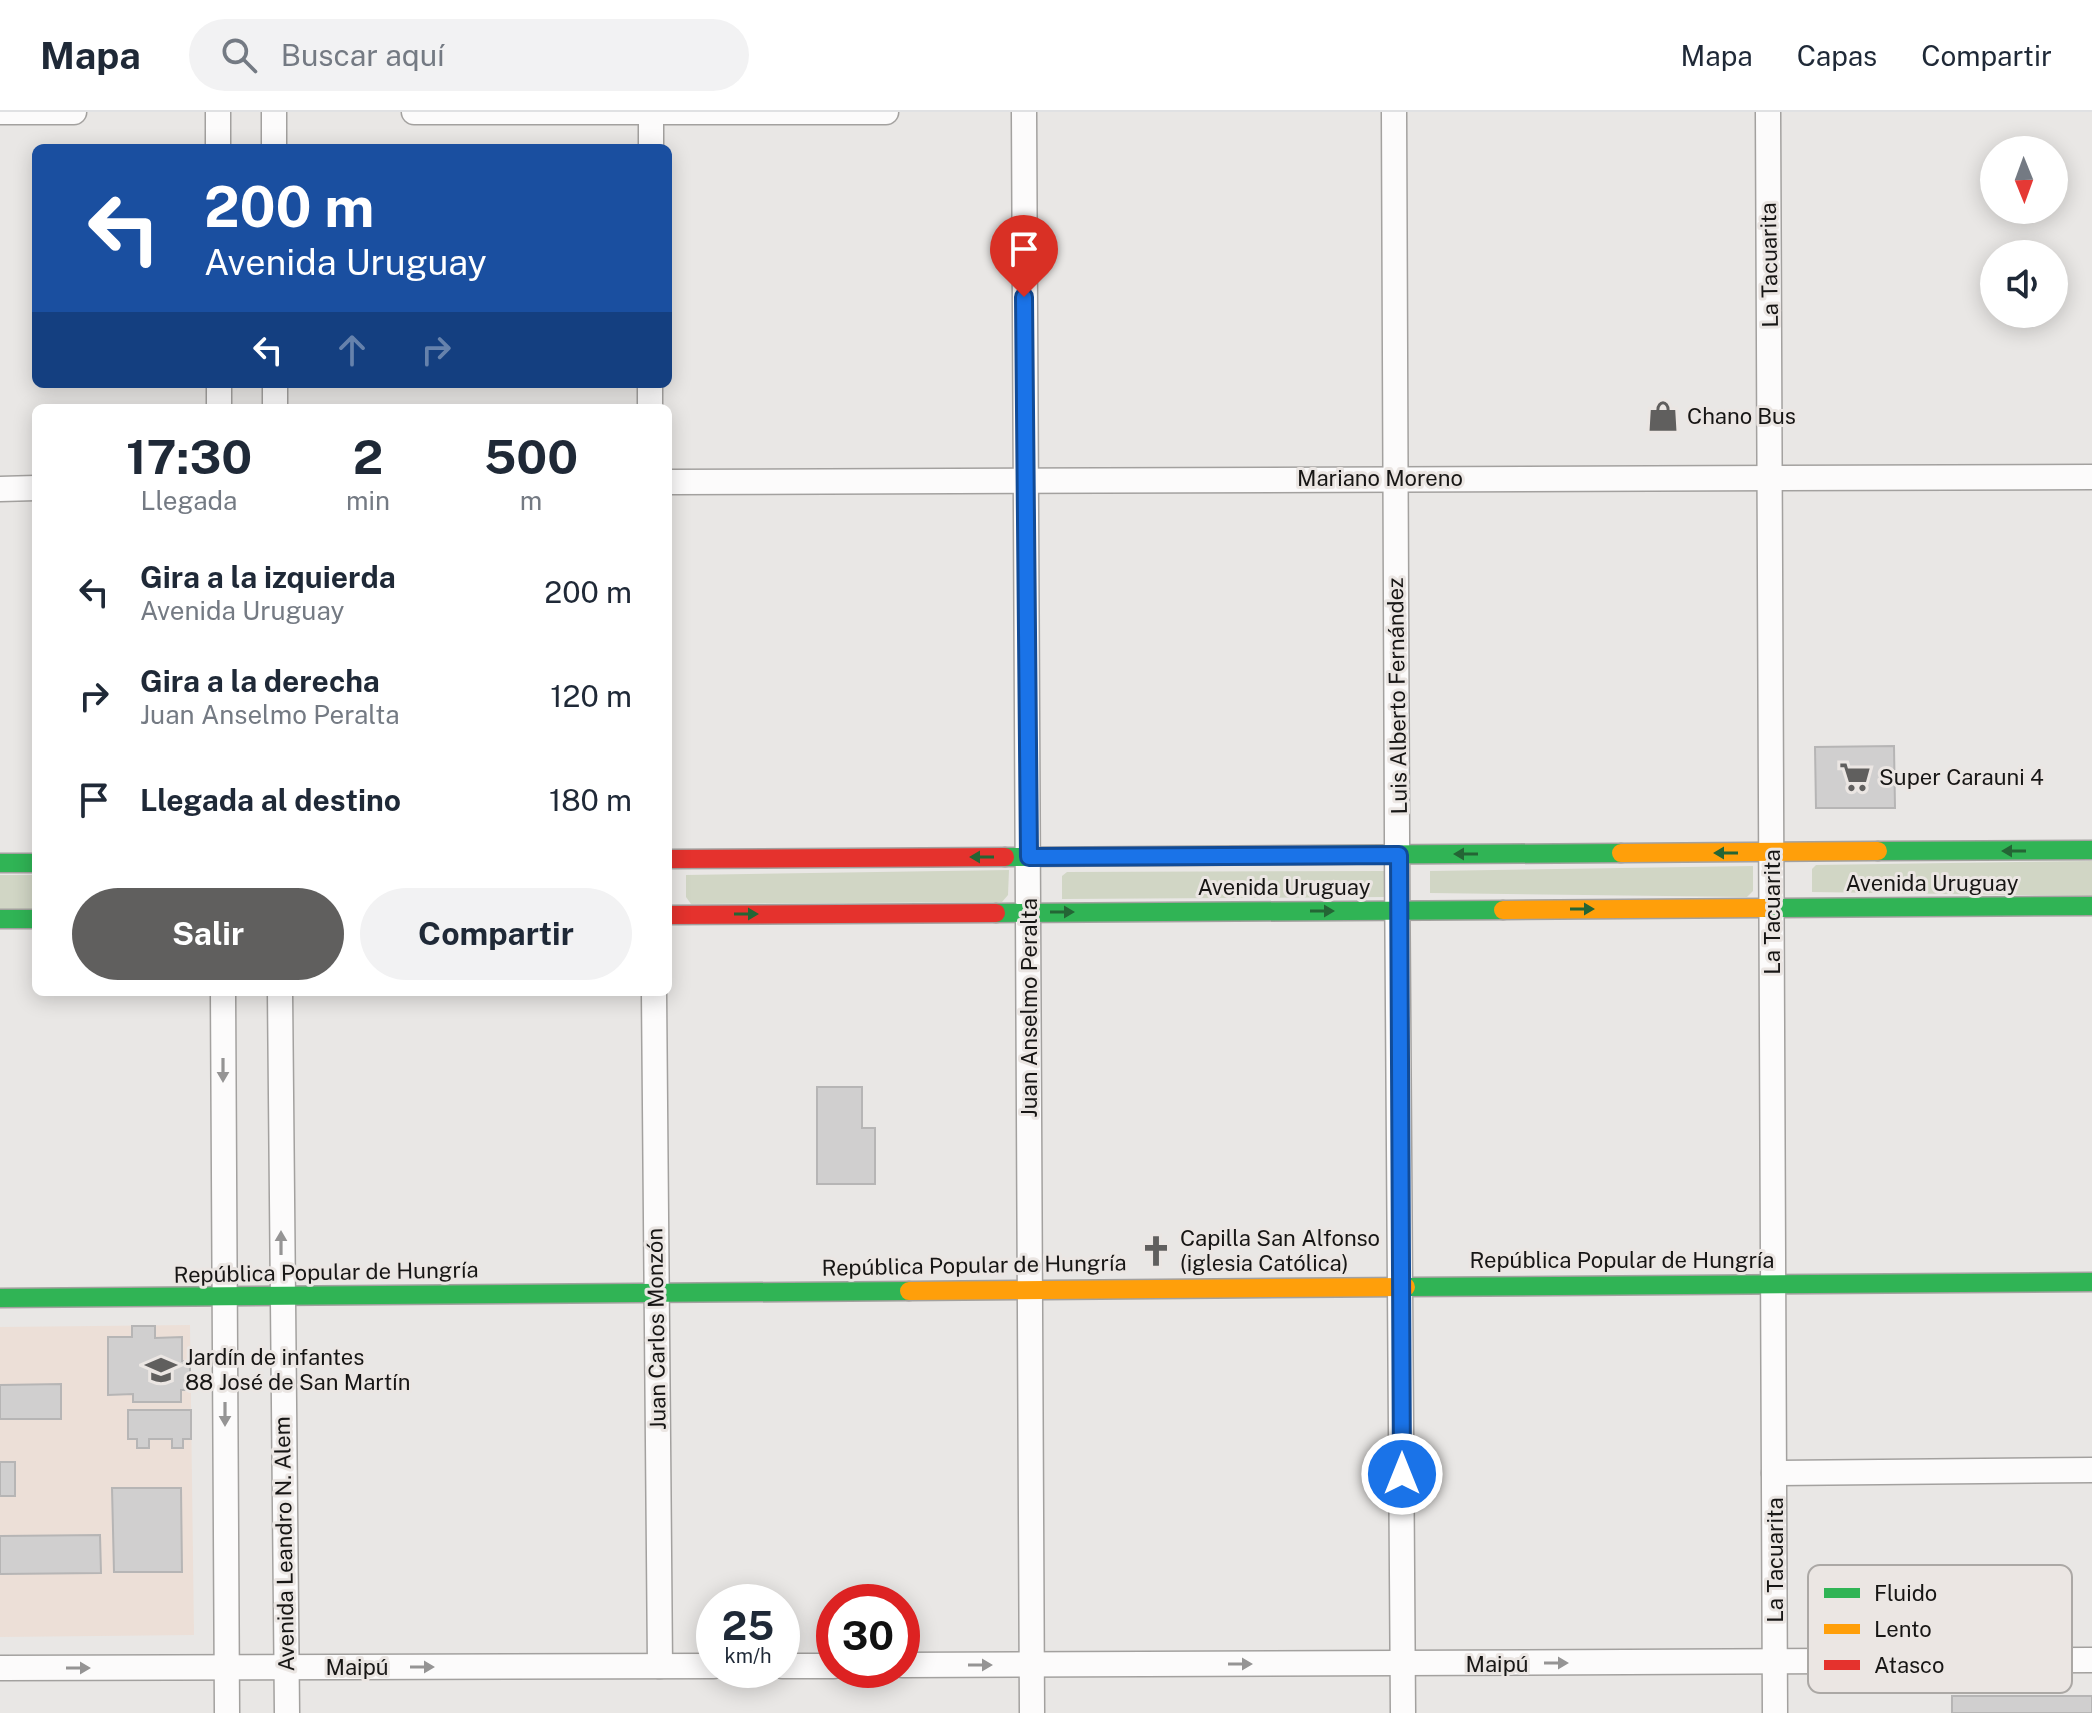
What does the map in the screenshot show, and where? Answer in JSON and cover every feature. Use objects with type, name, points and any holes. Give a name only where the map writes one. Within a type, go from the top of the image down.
[{"type":"street","points":[[0,112],[74,112]]},
{"type":"street","points":[[218,112],[218,144]]},
{"type":"street","points":[[274,112],[274,144]]},
{"type":"street","points":[[414,112],[886,112]]},
{"type":"street","name":"Juan Anselmo Peralta","points":[[1024,112],[1032,1713]]},
{"type":"street","name":"Luis Alberto Fernández","points":[[1394,112],[1393,478],[1400,910],[1403,1713]]},
{"type":"street","name":"La Tacuarita","points":[[1768,112],[1775,1713]]},
{"type":"street","points":[[651,113],[651,144]]},
{"type":"street","name":"Mariano Moreno","points":[[672,482],[2092,477]]},
{"type":"street","points":[[0,489],[32,488]]},
{"type":"street","name":"Avenida Uruguay","points":[[672,859],[2092,850]]},
{"type":"street","points":[[0,863],[32,863]]},
{"type":"street","name":"Avenida Uruguay","points":[[672,915],[2092,906]]},
{"type":"street","points":[[0,919],[32,919]]},
{"type":"street","points":[[223,996],[227,1713]]},
{"type":"street","name":"Avenida Leandro N. Alem","points":[[280,996],[287,1713]]},
{"type":"street","name":"Juan Carlos Monzón","points":[[654,996],[660,1666]]},
{"type":"street","name":"República Popular de Hungría","points":[[0,1298],[2092,1282]]},
{"type":"street","points":[[1774,1473],[2092,1470]]},
{"type":"street","name":"Maipú","points":[[2072,1660],[2092,1660]]},
{"type":"street","name":"Maipú","points":[[920,1665],[1808,1663]]},
{"type":"street","name":"Maipú","points":[[0,1668],[696,1666]]},
{"type":"shaded area","points":[[190,1325],[194,1635],[0,1637],[0,1327]]},
{"type":"green space","points":[[2092,861],[2092,896],[1812,892],[1812,869],[1816,865]]},
{"type":"green space","points":[[1753,866],[1753,891],[1747,897],[1430,893],[1430,871]]},
{"type":"green space","points":[[1009,870],[1008,895],[1002,902],[691,904],[686,897],[686,875]]},
{"type":"green space","points":[[1385,871],[1385,897],[1062,899],[1062,876],[1067,872]]},
{"type":"green space","points":[[0,875],[32,875],[32,909],[0,909]]},
{"type":"building","name":"Super Carauni 4","points":[[1894,746],[1895,808],[1816,808],[1815,747]]},
{"type":"building","points":[[817,1087],[862,1087],[862,1128],[875,1128],[875,1184],[817,1184]]},
{"type":"building","points":[[132,1326],[155,1326],[155,1338],[182,1337],[182,1361],[190,1361],[190,1390],[181,1390],[181,1402],[133,1402],[133,1394],[108,1395],[108,1337],[132,1337]]},
{"type":"building","points":[[61,1384],[61,1419],[0,1419],[0,1385]]},
{"type":"building","points":[[128,1410],[191,1410],[191,1439],[183,1439],[183,1448],[172,1448],[172,1439],[149,1439],[149,1448],[137,1448],[137,1439],[128,1439]]},
{"type":"building","points":[[0,1462],[15,1462],[15,1496],[0,1496]]},
{"type":"building","points":[[112,1488],[181,1488],[182,1572],[114,1572]]},
{"type":"building","points":[[100,1535],[101,1573],[0,1574],[0,1536]]},
{"type":"building","points":[[1952,1696],[2092,1696],[2092,1713],[1952,1713]]},
{"type":"traffic: fast","points":[[1878,851],[2092,850]]},
{"type":"traffic: fast","points":[[1005,857],[1621,853]]},
{"type":"traffic: fast","points":[[0,863],[32,863]]},
{"type":"traffic: fast","points":[[1763,908],[2092,906]]},
{"type":"traffic: fast","points":[[996,913],[1503,910]]},
{"type":"traffic: fast","points":[[0,919],[32,919]]},
{"type":"traffic: fast","points":[[1406,1287],[2092,1282]]},
{"type":"traffic: fast","points":[[0,1298],[909,1291]]},
{"type":"traffic: slow","points":[[1621,853],[1878,851]]},
{"type":"traffic: slow","points":[[1503,910],[1763,908]]},
{"type":"traffic: slow","points":[[909,1291],[1406,1287]]},
{"type":"traffic: jam","points":[[672,859],[1005,857]]},
{"type":"traffic: jam","points":[[672,915],[996,913]]},
{"type":"place","name":"Chano Bus","points":[[1663,416]]},
{"type":"place","name":"Super Carauni 4","points":[[1855,777]]},
{"type":"place","name":"Capilla San Alfonso (iglesia Católica)","points":[[1156,1251]]},
{"type":"place","name":"Jardín de infantes 88 José de San Martín","points":[[161,1370]]},
{"type":"route","points":[[1024,297],[1029,857],[1399,855],[1402,1474]]}]
